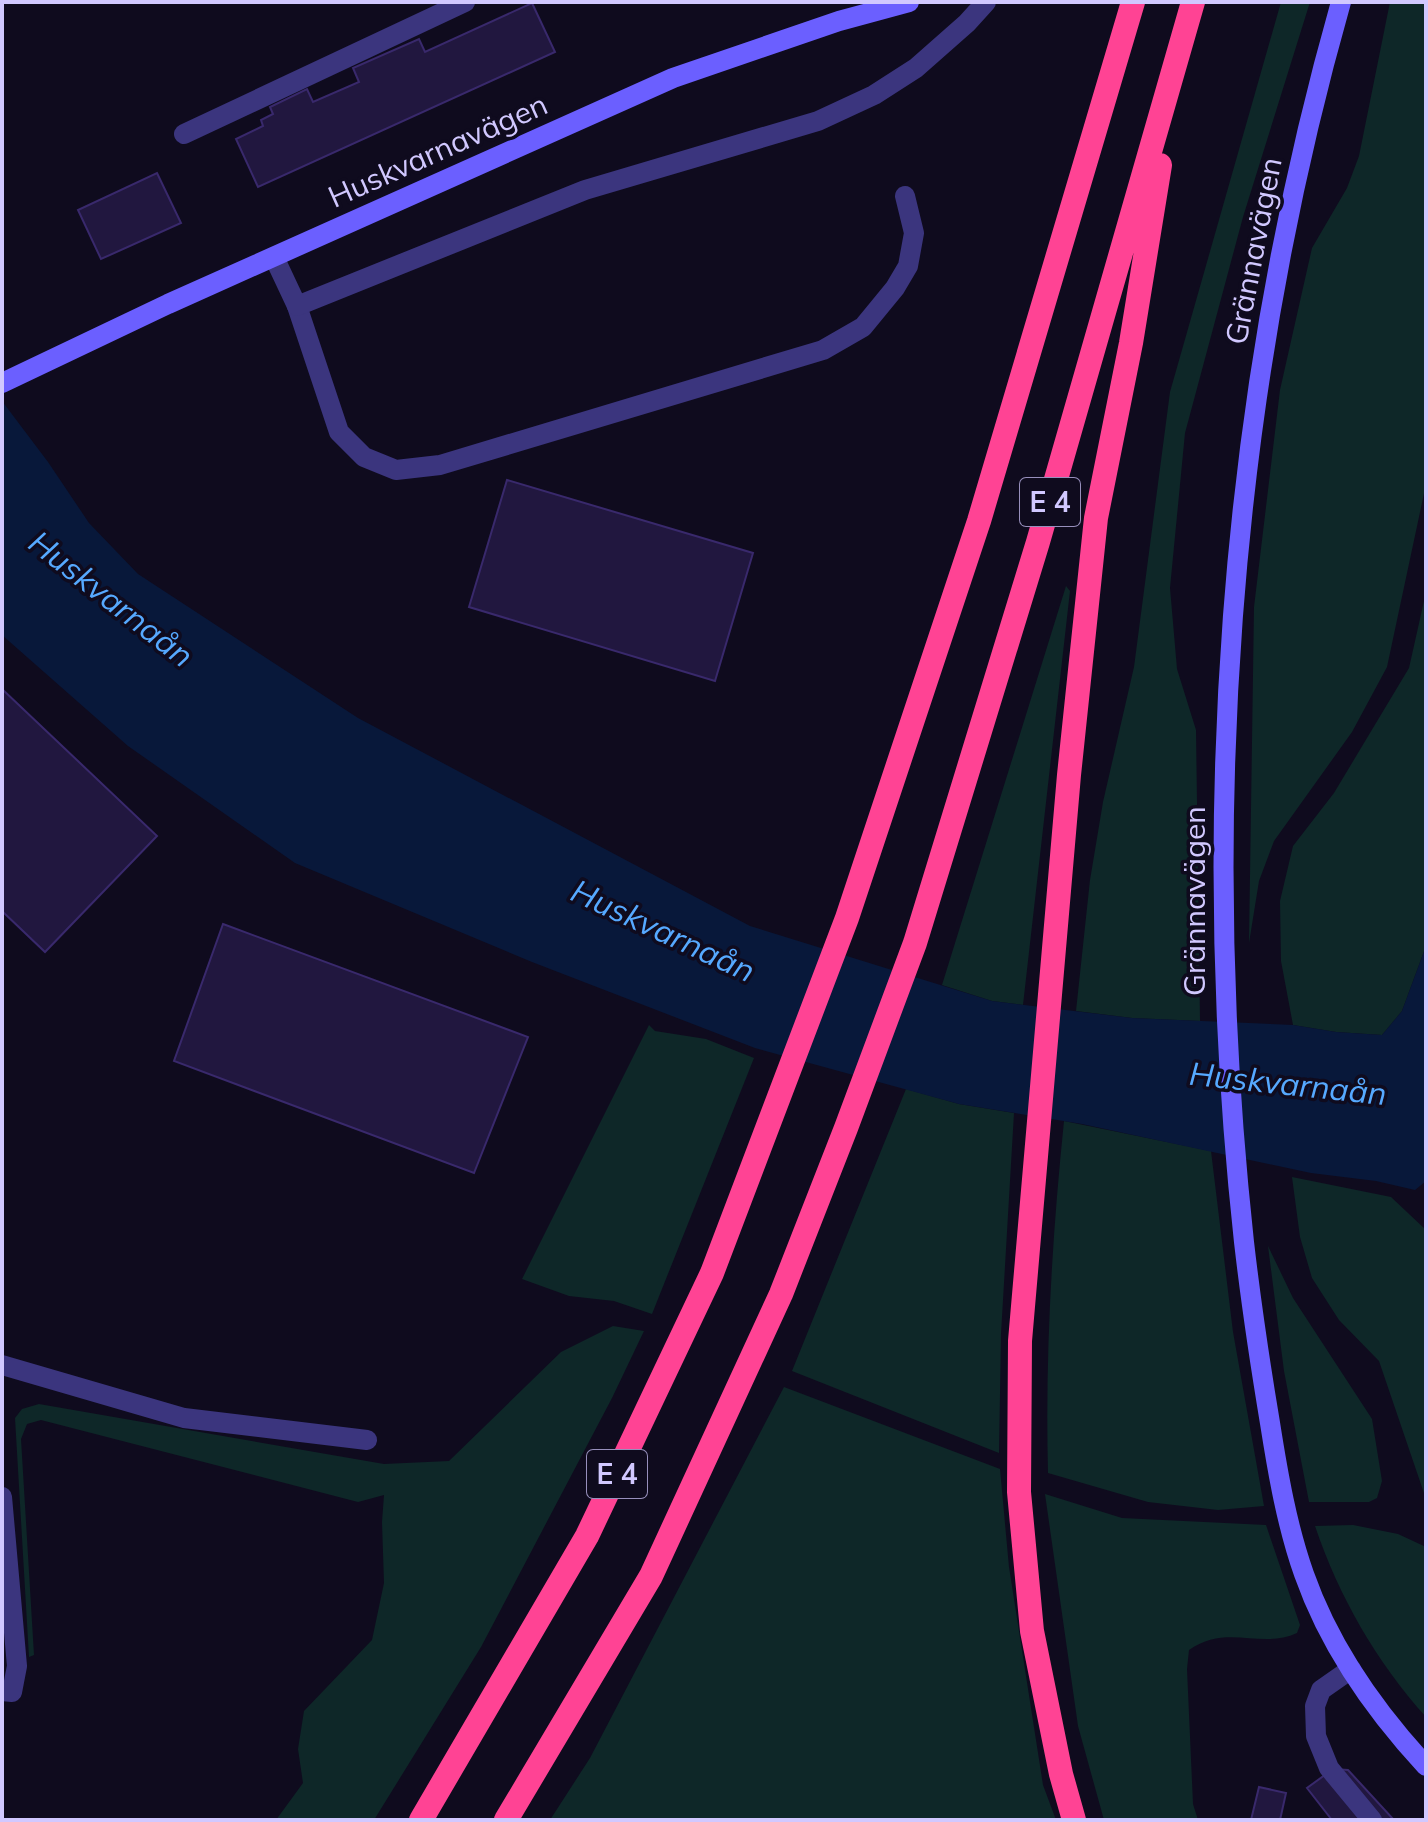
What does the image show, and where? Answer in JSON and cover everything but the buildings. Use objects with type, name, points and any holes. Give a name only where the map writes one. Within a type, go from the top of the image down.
[{"type":"highway","name":"E 4","points":[[421,1820],[587,1536],[712,1273],[847,918],[979,521],[1133,2]]},
{"type":"highway","name":"E 4","points":[[506,1820],[651,1576],[781,1294],[846,1128],[915,943],[1038,542],[1193,2]]},
{"type":"highway","points":[[1074,1820],[1061,1774],[1032,1631],[1019,1492],[1020,1341],[1034,1154],[1096,518],[1131,343],[1177,60]]},
{"type":"main road","name":"Huskvarnavägen","points":[[8,380],[673,78],[839,21],[909,2]]},
{"type":"main road","name":"Grännavägen","points":[[1341,2],[1298,173],[1276,289],[1239,541],[1224,765],[1225,993],[1240,1202],[1259,1353],[1278,1472],[1305,1577],[1351,1669],[1399,1736],[1426,1766]]},
{"type":"street","points":[[184,134],[465,2]]},
{"type":"street","points":[[297,306],[585,190],[818,121],[874,95],[916,68],[986,2]]},
{"type":"street","points":[[274,257],[297,306],[339,432],[364,457],[396,470],[440,465],[823,350],[863,327],[895,288],[908,266],[914,233],[905,196]]},
{"type":"street","points":[[2,1365],[184,1418],[367,1440]]},
{"type":"street","points":[[2,1497],[17,1666],[12,1692],[2,1691]]},
{"type":"street","points":[[1351,1669],[1321,1690],[1315,1706],[1316,1736],[1329,1768],[1372,1820]]},
{"type":"green space","points":[[1281,2],[1310,2],[1243,217],[1185,433],[1170,588],[1177,669],[1196,730],[1200,1021],[1132,1018],[1076,1011],[1090,880],[1103,802],[1134,667],[1170,392]]},
{"type":"green space","points":[[1390,2],[1426,2],[1426,484],[1387,667],[1352,732],[1274,841],[1259,881],[1249,943],[1254,607],[1280,390],[1312,248],[1347,188],[1359,156]]},
{"type":"green space","points":[[1066,586],[1070,591],[1023,1005],[992,1001],[942,985]]},
{"type":"green space","points":[[1426,592],[1426,946],[1402,1011],[1382,1035],[1293,1025],[1281,961],[1280,901],[1293,846],[1334,793],[1409,668]]},
{"type":"green space","points":[[649,1025],[655,1031],[706,1039],[754,1058],[652,1314],[614,1301],[569,1296],[522,1279]]},
{"type":"green space","points":[[906,1089],[959,1104],[1014,1113],[1001,1334],[999,1453],[792,1371]]},
{"type":"green space","points":[[1064,1121],[1211,1151],[1233,1332],[1264,1506],[1218,1510],[1148,1502],[1048,1473],[1050,1297]]},
{"type":"green space","points":[[1292,1177],[1391,1197],[1426,1230],[1426,1499],[1379,1361],[1339,1320],[1312,1278],[1300,1237]]},
{"type":"green space","points":[[1268,1246],[1293,1298],[1372,1419],[1382,1481],[1377,1498],[1369,1502],[1309,1502],[1284,1371]]},
{"type":"green space","points":[[613,1326],[644,1331],[481,1647],[374,1820],[276,1820],[303,1783],[298,1749],[304,1711],[372,1640],[384,1583],[384,1495],[358,1502],[41,1420],[27,1424],[21,1439],[34,1655],[29,1657],[15,1418],[22,1409],[39,1404],[384,1464],[449,1461],[561,1352]]},
{"type":"green space","points":[[784,1387],[1000,1469],[1009,1567],[1043,1785],[1056,1820],[550,1820],[590,1758]]},
{"type":"green space","points":[[1045,1494],[1122,1518],[1266,1525],[1300,1625],[1297,1633],[1284,1638],[1217,1638],[1189,1650],[1187,1669],[1193,1804],[1198,1820],[1104,1820],[1078,1726]]},
{"type":"green space","points":[[1353,1525],[1398,1534],[1426,1547],[1426,1717],[1375,1651],[1347,1603],[1315,1526]]},
{"type":"water","name":"Huskvarnaån","points":[[2,401],[89,523],[138,574],[358,718],[750,926],[992,1001],[1132,1018],[1293,1025],[1382,1035],[1402,1011],[1426,946],[1426,1181],[1415,1190],[1376,1181],[1311,1173],[1082,1124],[959,1104],[755,1048],[532,962],[295,863],[128,746],[2,635]]}]
